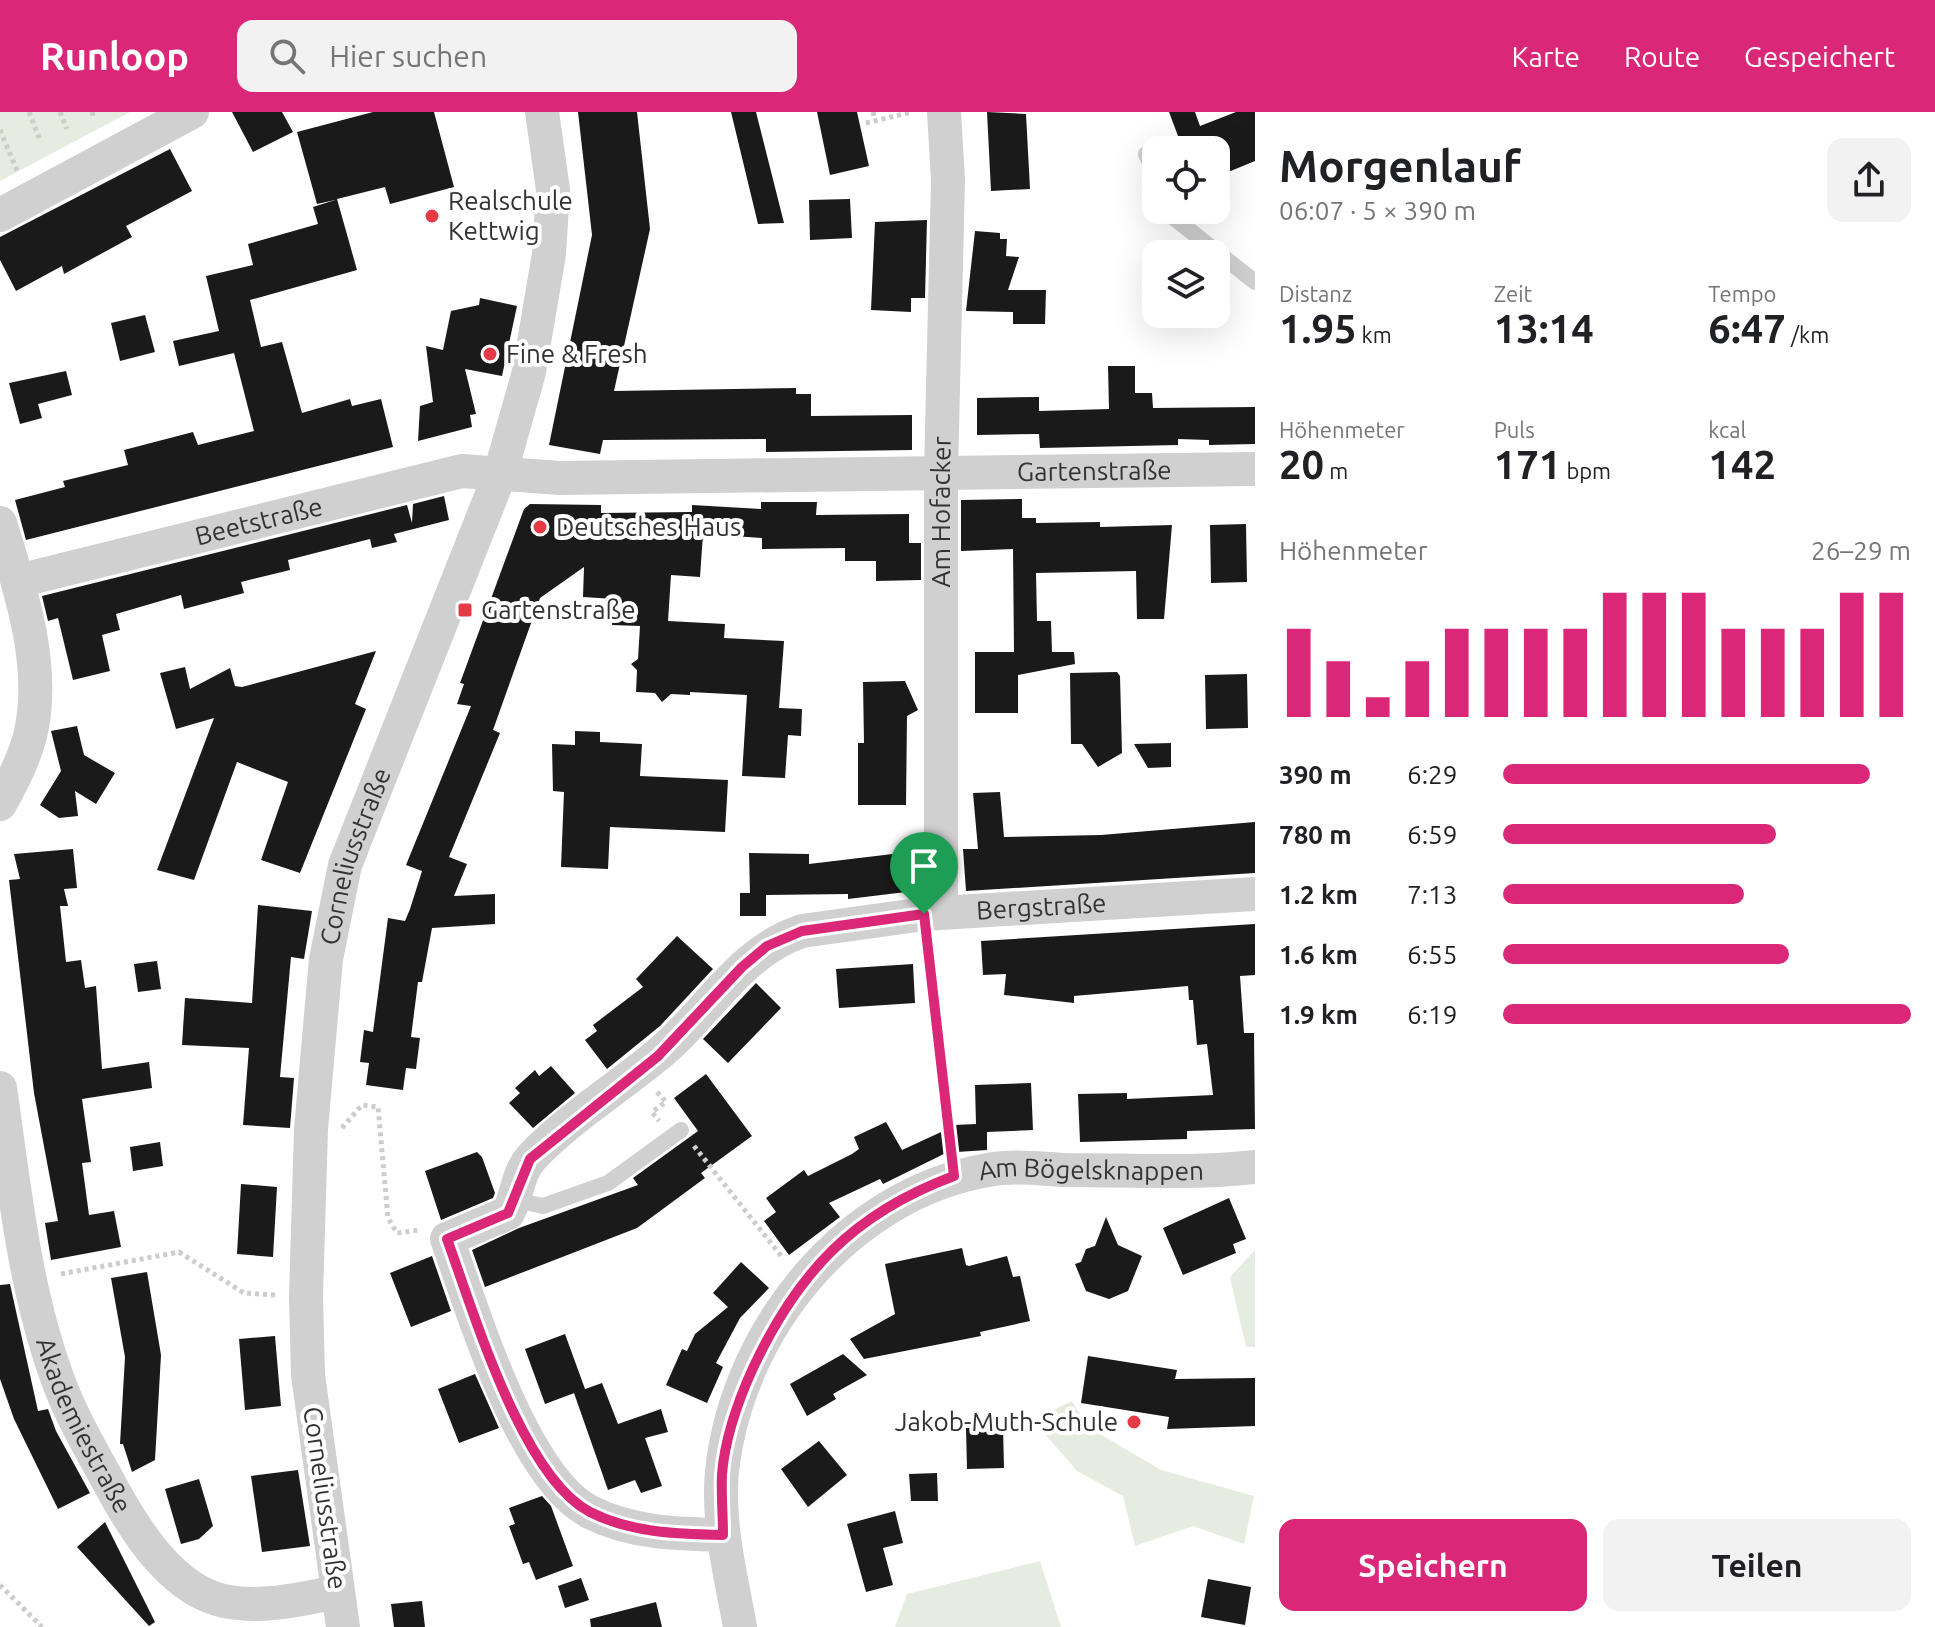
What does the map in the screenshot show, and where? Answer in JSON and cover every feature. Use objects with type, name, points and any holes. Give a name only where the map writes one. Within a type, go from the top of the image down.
[{"type":"street","points":[[14,207],[192,112]]},
{"type":"street","name":"Corneliusstraße","points":[[343,1627],[308,1375],[306,1297],[311,1129],[326,959],[345,865],[500,474],[529,372],[549,254],[553,190],[542,112]]},
{"type":"street","name":"Am Hofacker","points":[[933,913],[948,180],[944,112]]},
{"type":"street","name":"Gartenstraße","points":[[500,474],[560,478],[1255,469]]},
{"type":"street","name":"Beetstraße","points":[[18,581],[462,471],[500,474]]},
{"type":"street","points":[[0,523],[18,581],[33,657],[30,736],[0,804]]},
{"type":"street","name":"Bergstraße","points":[[516,1200],[518,1182],[530,1159],[658,1056],[742,967],[767,946],[802,931],[933,913],[1255,894]]},
{"type":"street","name":"Akademiestraße","points":[[1,1107],[31,1281],[58,1380],[91,1451],[140,1538],[187,1585],[222,1601],[261,1605],[338,1592]]},
{"type":"street","name":"Am Bögelsknappen","points":[[740,1627],[723,1535],[722,1471],[737,1403],[771,1329],[800,1283],[848,1235],[910,1193],[954,1176],[993,1169],[1216,1171],[1255,1167]]},
{"type":"street","points":[[516,1200],[508,1213],[447,1239],[517,1425],[567,1493],[587,1511],[611,1521],[655,1531],[723,1535]]},
{"type":"lane","points":[[1182,224],[1255,282]]},
{"type":"lane","points":[[516,1200],[543,1206],[608,1183],[676,1134]]},
{"type":"path","points":[[29,112],[40,140]]},
{"type":"path","points":[[60,112],[67,129]]},
{"type":"path","points":[[873,112],[875,120]]},
{"type":"path","points":[[866,123],[912,112]]},
{"type":"path","points":[[0,130],[14,207]]},
{"type":"path","points":[[933,913],[954,1176]]},
{"type":"path","points":[[638,1070],[666,1102],[652,1112],[761,1227]]},
{"type":"path","points":[[350,1120],[362,1105],[378,1107],[384,1198],[388,1218],[397,1233]]},
{"type":"path","points":[[68,1273],[179,1252],[244,1293]]},
{"type":"path","points":[[0,1585],[42,1627]]},
{"type":"shaded area","points":[[0,112],[130,112],[0,181]]},
{"type":"shaded area","points":[[1255,1250],[1255,1347],[1246,1347],[1230,1277]]},
{"type":"shaded area","points":[[1072,1401],[1088,1427],[1161,1470],[1254,1496],[1244,1544],[1193,1526],[1135,1546],[1123,1496],[1077,1471],[1033,1420]]},
{"type":"shaded area","points":[[1040,1561],[1061,1627],[895,1627],[907,1594]]},
{"type":"building","points":[[232,112],[282,112],[293,132],[253,152]]},
{"type":"building","points":[[373,112],[434,112],[454,187],[390,204],[385,187],[337,199],[357,270],[250,300],[261,347],[282,342],[302,413],[350,399],[352,406],[381,399],[393,447],[26,540],[15,500],[65,487],[63,481],[128,465],[124,450],[193,432],[198,445],[254,431],[234,353],[179,366],[173,341],[219,331],[206,276],[253,265],[248,244],[318,224],[313,207],[335,200],[317,204],[297,132]]},
{"type":"building","points":[[578,112],[637,112],[650,229],[614,391],[796,388],[796,394],[811,394],[811,416],[912,415],[912,450],[766,452],[766,439],[603,440],[600,454],[549,445],[592,235]]},
{"type":"building","points":[[731,112],[756,112],[784,223],[758,224]]},
{"type":"building","points":[[817,112],[857,112],[869,166],[830,175]]},
{"type":"building","points":[[987,112],[1026,114],[1030,189],[991,191]]},
{"type":"building","points":[[1169,112],[1195,112],[1200,126],[1236,112],[1255,112],[1255,161],[1230,171],[1230,136],[1178,136]]},
{"type":"building","points":[[170,149],[192,191],[126,226],[132,237],[64,274],[62,266],[16,291],[0,260],[0,237]]},
{"type":"building","points":[[850,199],[852,238],[810,240],[809,200]]},
{"type":"building","points":[[927,220],[925,298],[911,298],[911,312],[871,310],[875,222]]},
{"type":"building","points":[[975,231],[1000,233],[1000,239],[1007,239],[1006,256],[1019,257],[1008,290],[1046,290],[1045,324],[1013,324],[1013,312],[966,311]]},
{"type":"building","points":[[480,298],[517,306],[502,376],[465,369],[476,414],[470,415],[472,427],[418,441],[420,406],[433,402],[426,346],[443,350],[451,311],[479,305]]},
{"type":"building","points":[[145,315],[155,352],[120,361],[111,323]]},
{"type":"building","points":[[1108,366],[1135,366],[1135,393],[1152,393],[1153,408],[1255,407],[1255,444],[1209,445],[1209,440],[1178,439],[1178,445],[1040,448],[1039,434],[977,435],[977,398],[1039,397],[1039,411],[1109,409]]},
{"type":"building","points":[[66,371],[72,395],[38,404],[42,418],[20,424],[9,383]]},
{"type":"building","points":[[444,496],[449,520],[394,534],[397,542],[372,548],[370,539],[288,560],[290,570],[241,582],[244,593],[184,609],[181,595],[116,614],[120,630],[102,635],[110,671],[73,680],[58,618],[48,621],[42,596],[407,505],[412,523],[413,504]]},
{"type":"building","points":[[1022,499],[1022,518],[1036,518],[1036,523],[1100,522],[1100,527],[1172,525],[1164,619],[1137,619],[1136,571],[1036,573],[1037,621],[1051,621],[1052,652],[1074,652],[1075,664],[1018,675],[1018,713],[975,713],[975,652],[1014,652],[1013,549],[961,551],[961,500]]},
{"type":"building","points":[[761,502],[817,502],[816,515],[909,514],[909,543],[921,543],[921,580],[876,581],[876,561],[845,561],[845,548],[762,549],[762,538],[703,534],[700,577],[671,575],[668,621],[725,624],[724,638],[784,641],[779,708],[802,709],[801,736],[788,735],[785,778],[742,776],[747,695],[690,692],[690,695],[671,694],[662,702],[655,693],[636,692],[637,670],[631,664],[638,659],[640,626],[612,625],[614,599],[583,597],[584,567],[540,598],[493,730],[500,733],[449,857],[467,864],[454,896],[495,894],[495,924],[432,928],[422,982],[418,982],[411,1037],[420,1038],[416,1069],[406,1068],[403,1090],[366,1085],[369,1063],[360,1062],[364,1030],[373,1032],[388,918],[405,921],[410,909],[422,871],[406,865],[471,706],[457,704],[464,684],[460,683],[524,509],[530,504],[601,505],[601,513],[692,512],[692,505],[761,509]]},
{"type":"building","points":[[1246,524],[1247,582],[1211,583],[1210,525]]},
{"type":"building","points":[[376,651],[355,704],[366,709],[300,873],[261,860],[288,782],[237,762],[194,880],[157,870],[214,718],[176,729],[160,673],[185,667],[190,689],[230,668],[235,686],[242,687]]},
{"type":"building","points":[[1117,672],[1120,676],[1122,753],[1098,767],[1082,744],[1071,744],[1070,673]]},
{"type":"building","points":[[1247,674],[1248,728],[1206,729],[1205,675]]},
{"type":"building","points":[[905,681],[918,710],[907,716],[906,805],[858,805],[858,743],[864,743],[863,682]]},
{"type":"building","points":[[77,726],[84,755],[115,773],[96,804],[75,791],[78,816],[59,818],[40,805],[61,771],[51,731]]},
{"type":"building","points":[[575,731],[600,732],[600,742],[642,744],[640,776],[728,780],[725,832],[610,827],[608,869],[561,867],[564,792],[553,791],[552,744],[575,745]]},
{"type":"building","points":[[1171,743],[1171,767],[1148,768],[1134,744]]},
{"type":"building","points":[[1000,792],[1004,837],[1101,835],[1255,822],[1255,873],[966,891],[963,849],[978,849],[973,793]]},
{"type":"building","points":[[73,849],[77,888],[64,889],[68,906],[60,906],[66,962],[81,960],[85,988],[96,986],[102,1069],[149,1062],[152,1088],[82,1099],[91,1162],[82,1163],[89,1215],[114,1211],[121,1247],[51,1260],[45,1223],[58,1221],[34,1093],[9,880],[20,879],[14,854]]},
{"type":"building","points":[[749,853],[809,854],[809,864],[901,853],[906,892],[848,899],[848,894],[766,895],[766,916],[740,916],[740,893],[750,893]]},
{"type":"building","points":[[258,905],[312,911],[304,959],[291,957],[280,1077],[294,1078],[290,1128],[243,1125],[249,1048],[182,1045],[185,998],[252,1003]]},
{"type":"building","points":[[1255,924],[1255,975],[1240,976],[1244,1033],[1254,1033],[1255,1129],[1187,1131],[1187,1139],[1080,1142],[1078,1094],[1127,1093],[1127,1099],[1213,1095],[1207,1044],[1197,1045],[1193,1000],[1189,1000],[1188,986],[1074,996],[1074,1003],[1004,995],[1006,974],[983,975],[981,941]]},
{"type":"building","points":[[677,936],[713,969],[660,1026],[607,1069],[585,1040],[597,1031],[593,1025],[643,987],[636,979]]},
{"type":"building","points":[[157,961],[161,989],[138,992],[134,964]]},
{"type":"building","points":[[913,964],[915,1003],[839,1008],[836,969]]},
{"type":"building","points":[[756,983],[781,1008],[728,1063],[703,1039]]},
{"type":"building","points":[[551,1066],[575,1093],[533,1128],[509,1103],[520,1093],[515,1088],[535,1070],[539,1076]]},
{"type":"building","points":[[706,1074],[752,1136],[701,1173],[705,1178],[637,1228],[485,1287],[472,1250],[519,1228],[638,1185],[633,1178],[698,1131],[674,1098]]},
{"type":"building","points":[[1031,1083],[1033,1130],[987,1132],[987,1150],[957,1152],[956,1148],[883,1184],[880,1179],[829,1203],[840,1217],[789,1255],[764,1221],[776,1212],[766,1198],[804,1170],[808,1176],[852,1154],[859,1149],[854,1137],[886,1122],[902,1150],[952,1127],[954,1133],[954,1125],[976,1124],[975,1085]]},
{"type":"building","points":[[160,1142],[163,1166],[133,1171],[130,1147]]},
{"type":"building","points":[[477,1152],[482,1157],[495,1193],[493,1198],[441,1220],[425,1171]]},
{"type":"building","points":[[241,1184],[277,1187],[273,1257],[237,1254]]},
{"type":"building","points":[[1229,1198],[1246,1239],[1233,1244],[1236,1253],[1183,1275],[1163,1228]]},
{"type":"building","points":[[1106,1217],[1118,1245],[1142,1256],[1128,1291],[1109,1299],[1086,1291],[1075,1264],[1081,1262],[1086,1249],[1095,1246]]},
{"type":"building","points":[[962,1248],[966,1265],[969,1266],[1007,1256],[1013,1277],[1020,1276],[1030,1321],[980,1332],[981,1336],[864,1359],[850,1339],[895,1314],[885,1264]]},
{"type":"building","points":[[432,1256],[451,1311],[411,1327],[390,1273]]},
{"type":"building","points":[[741,1262],[769,1288],[740,1318],[716,1363],[723,1367],[707,1403],[666,1385],[682,1349],[687,1351],[695,1334],[728,1307],[713,1293]]},
{"type":"building","points":[[147,1272],[161,1355],[155,1460],[132,1472],[123,1444],[120,1444],[125,1357],[111,1278]]},
{"type":"building","points":[[10,1284],[38,1411],[48,1409],[56,1431],[90,1493],[58,1509],[14,1419],[0,1379],[0,1285]]},
{"type":"building","points":[[565,1334],[585,1389],[545,1404],[525,1349]]},
{"type":"building","points":[[275,1336],[281,1406],[245,1410],[239,1339]]},
{"type":"building","points":[[843,1354],[867,1375],[833,1394],[836,1399],[807,1416],[790,1384]]},
{"type":"building","points":[[1088,1356],[1177,1370],[1175,1379],[1255,1378],[1255,1426],[1167,1429],[1169,1417],[1081,1403]]},
{"type":"building","points":[[475,1374],[499,1428],[459,1443],[438,1389]]},
{"type":"building","points":[[602,1383],[618,1424],[661,1409],[668,1432],[645,1438],[662,1486],[641,1493],[635,1480],[608,1490],[574,1393]]},
{"type":"building","points":[[1003,1427],[1004,1468],[967,1469],[966,1428]]},
{"type":"building","points":[[819,1441],[847,1475],[808,1507],[781,1469]]},
{"type":"building","points":[[298,1470],[310,1546],[262,1552],[251,1476]]},
{"type":"building","points":[[937,1473],[938,1501],[911,1501],[909,1474]]},
{"type":"building","points":[[199,1479],[213,1526],[199,1539],[181,1544],[165,1489]]},
{"type":"building","points":[[542,1496],[551,1506],[573,1566],[536,1580],[529,1562],[523,1564],[509,1526],[515,1524],[509,1508]]},
{"type":"building","points":[[895,1511],[903,1543],[883,1548],[893,1585],[866,1592],[847,1524]]},
{"type":"building","points":[[105,1522],[155,1622],[149,1626],[77,1547]]},
{"type":"building","points":[[581,1578],[589,1600],[565,1608],[558,1586]]},
{"type":"building","points":[[1208,1579],[1251,1587],[1245,1625],[1201,1617]]},
{"type":"building","points":[[422,1601],[425,1627],[394,1627],[391,1604]]},
{"type":"building","points":[[656,1602],[662,1627],[591,1627],[590,1619]]},
{"type":"place","name":"Realschule Kettwig","points":[[432,216]]},
{"type":"place","name":"Fine & Fresh","points":[[490,354]]},
{"type":"place","name":"Deutsches Haus","points":[[540,527]]},
{"type":"place","name":"Gartenstraße","points":[[465,610]]},
{"type":"place","name":"Jakob-Muth-Schule","points":[[1134,1422]]},
{"type":"route","points":[[924,914],[954,1176],[910,1193],[848,1235],[800,1283],[771,1329],[737,1403],[722,1471],[723,1535],[669,1534],[640,1529],[587,1511],[567,1493],[517,1425],[447,1239],[508,1213],[516,1200],[518,1182],[530,1159],[609,1092],[658,1056],[742,967],[767,946],[802,931],[924,914]]}]
